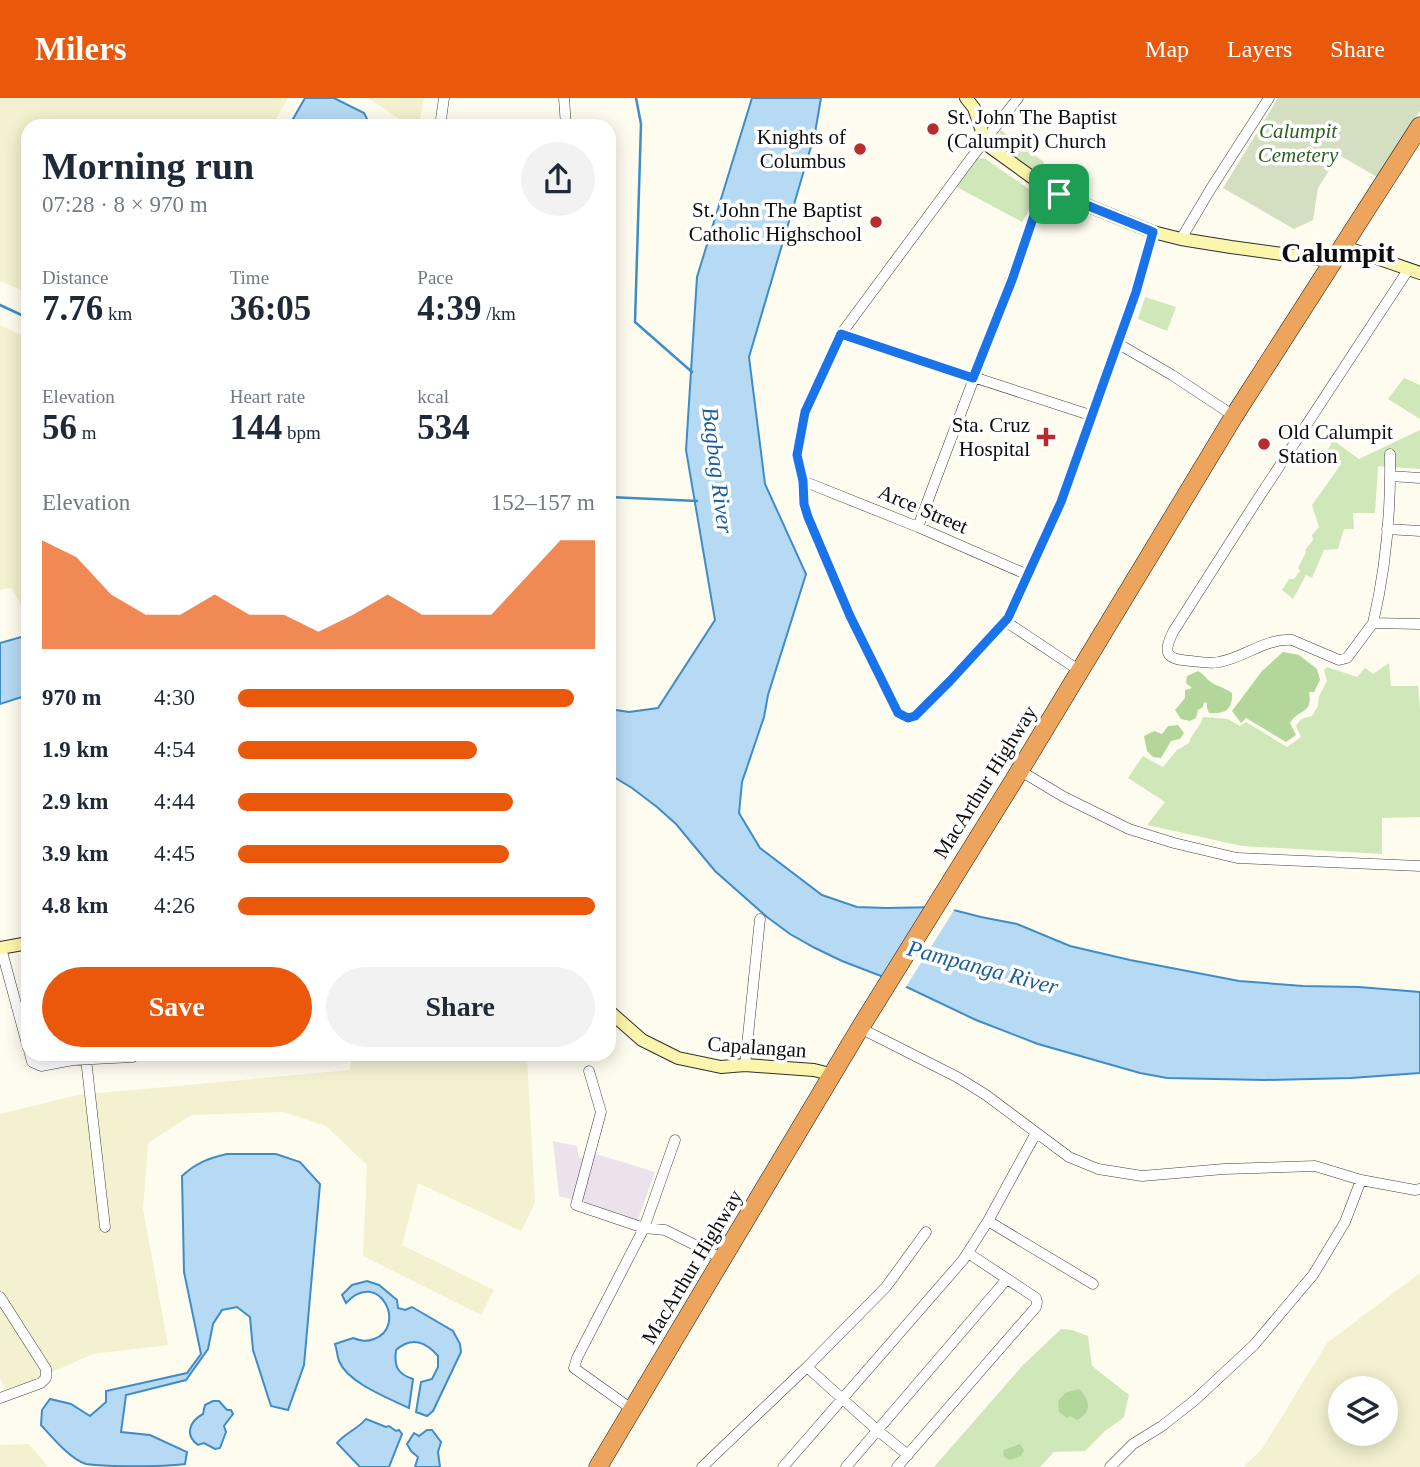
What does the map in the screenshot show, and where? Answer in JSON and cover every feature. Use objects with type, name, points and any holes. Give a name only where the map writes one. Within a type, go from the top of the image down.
[{"type":"highway","name":"MacArthur Highway","points":[[598,1467],[860,1028],[1234,416],[1420,126]]},
{"type":"street","points":[[441,119],[444,98]]},
{"type":"street","points":[[564,98],[566,119]]},
{"type":"street","points":[[965,98],[974,108],[985,140],[990,146],[1044,186],[1153,232],[1181,239],[1338,253],[1414,272],[1180,620],[1168,642],[1167,652],[1170,657],[1215,663],[1284,639],[1339,660],[1346,658],[1373,623],[1383,573],[1390,454]]},
{"type":"street","points":[[1018,98],[841,334],[805,412],[797,455],[808,517],[850,616],[898,713],[908,718],[915,716],[1005,621],[1061,502],[1136,292],[1153,232]]},
{"type":"street","points":[[1181,239],[1269,98]]},
{"type":"street","points":[[918,527],[1012,280],[1044,186]]},
{"type":"street","points":[[841,334],[1093,416]]},
{"type":"street","points":[[1117,343],[1234,416]]},
{"type":"street","points":[[1390,476],[1420,478]]},
{"type":"street","name":"Arce Street","points":[[803,481],[1028,575]]},
{"type":"street","points":[[1387,529],[1420,531]]},
{"type":"street","points":[[1005,621],[1080,671]]},
{"type":"street","points":[[1373,623],[1420,624]]},
{"type":"street","points":[[1017,775],[1129,829],[1237,859],[1420,866]]},
{"type":"street","points":[[745,1065],[760,919]]},
{"type":"street","points":[[21,944],[0,948],[21,1023]]},
{"type":"street","name":"Capalangan","points":[[616,1018],[642,1040],[678,1059],[721,1067],[745,1065],[814,1070],[834,1075]]},
{"type":"street","points":[[860,1028],[967,1083],[1069,1157],[1098,1169],[1142,1175],[1315,1166],[1361,1180],[1420,1189]]},
{"type":"street","points":[[32,1061],[41,1066],[68,1061]]},
{"type":"street","points":[[86,1061],[105,1227]]},
{"type":"street","points":[[589,1071],[601,1111],[576,1205],[645,1228],[665,1230],[723,1259]]},
{"type":"street","points":[[783,1467],[968,1253],[1036,1133]]},
{"type":"street","points":[[633,1410],[574,1368],[645,1228],[675,1140]]},
{"type":"street","points":[[1110,1467],[1133,1444],[1162,1426],[1195,1400],[1254,1345],[1313,1275],[1345,1222],[1361,1180]]},
{"type":"street","points":[[988,1220],[1093,1284]]},
{"type":"street","points":[[702,1467],[886,1287],[926,1232]]},
{"type":"street","points":[[897,1467],[1036,1307],[1036,1298],[968,1253]]},
{"type":"street","points":[[846,1467],[1007,1279]]},
{"type":"street","points":[[0,1297],[46,1369],[46,1378],[41,1383],[0,1398]]},
{"type":"street","points":[[807,1367],[908,1455]]},
{"type":"shaded area","points":[[0,98],[288,98],[276,119],[21,119],[21,290],[0,281]]},
{"type":"shaded area","points":[[368,98],[424,98],[420,119],[400,119]]},
{"type":"shaded area","points":[[0,325],[21,335],[21,605],[11,588],[0,590]]},
{"type":"shaded area","points":[[351,1061],[527,1061],[535,1203],[521,1231],[418,1183],[402,1245],[494,1290],[481,1315],[363,1256],[367,1165],[326,1126],[283,1112],[191,1115],[148,1143],[143,1209],[168,1345],[93,1354],[41,1377],[10,1397],[0,1378],[0,1114],[78,1095],[350,1070]]},
{"type":"shaded area","points":[[553,1141],[577,1146],[579,1158],[586,1157],[573,1200],[559,1196]]},
{"type":"shaded area","points":[[593,1153],[655,1172],[636,1225],[578,1204]]},
{"type":"shaded area","points":[[1420,1273],[1420,1467],[1243,1467],[1262,1449],[1327,1343]]},
{"type":"shaded area","points":[[29,1444],[48,1467],[0,1467],[0,1445]]},
{"type":"green space","name":"Calumpit Cemetery","points":[[1278,98],[1420,98],[1420,111],[1377,177],[1339,155],[1318,188],[1313,220],[1294,229],[1223,188]]},
{"type":"green space","points":[[1001,130],[1044,162],[1034,176],[992,146]]},
{"type":"green space","points":[[984,158],[1039,196],[1022,222],[955,186],[977,159]]},
{"type":"green space","points":[[1145,297],[1176,307],[1167,331],[1138,319]]},
{"type":"green space","points":[[1404,378],[1420,385],[1420,419],[1388,399]]},
{"type":"green space","points":[[1420,430],[1420,469],[1378,466],[1375,513],[1353,513],[1354,529],[1344,529],[1338,549],[1324,550],[1312,578],[1306,575],[1293,599],[1282,590],[1289,579],[1294,579],[1300,571],[1298,568],[1305,550],[1319,527],[1312,505],[1339,467],[1325,455],[1333,440],[1359,459]]},
{"type":"green space","points":[[1283,652],[1299,655],[1317,669],[1320,680],[1314,692],[1309,692],[1307,708],[1290,723],[1296,735],[1286,742],[1246,718],[1241,723],[1232,711],[1262,671]]},
{"type":"green space","points":[[1389,663],[1391,686],[1418,686],[1420,817],[1382,818],[1382,854],[1242,846],[1147,825],[1165,802],[1128,778],[1143,756],[1163,767],[1177,750],[1189,743],[1203,717],[1228,719],[1240,726],[1246,722],[1287,747],[1301,737],[1296,726],[1301,719],[1312,716],[1318,706],[1319,696],[1327,681],[1324,670],[1327,667],[1357,677],[1365,668],[1373,674]]},
{"type":"green space","points":[[1198,671],[1211,682],[1232,693],[1231,703],[1224,712],[1209,713],[1207,703],[1204,702],[1196,718],[1190,721],[1181,719],[1175,710],[1185,698],[1185,690],[1192,688],[1186,683],[1187,676]]},
{"type":"green space","points":[[1178,725],[1184,733],[1180,739],[1171,741],[1161,758],[1153,757],[1147,751],[1144,736],[1154,731],[1162,734],[1168,726]]},
{"type":"green space","points":[[1061,1329],[1088,1336],[1092,1366],[1129,1395],[1124,1417],[1085,1451],[1054,1452],[1040,1467],[934,1467],[1023,1365]]},
{"type":"green space","points":[[1079,1389],[1086,1398],[1088,1409],[1077,1420],[1070,1416],[1067,1418],[1059,1412],[1058,1401],[1065,1393]]},
{"type":"green space","points":[[1020,1444],[1024,1450],[1021,1456],[1011,1460],[1005,1457],[1004,1450]]},
{"type":"water","points":[[305,98],[334,98],[364,113],[367,119],[293,119]]},
{"type":"water","points":[[752,98],[821,98],[815,133],[749,357],[765,484],[806,574],[742,782],[739,813],[760,848],[822,895],[857,907],[942,907],[1017,924],[1070,946],[1239,981],[1420,992],[1420,1073],[1265,1080],[1167,1078],[1038,1044],[842,961],[790,934],[715,871],[676,824],[616,778],[616,710],[629,712],[658,708],[715,620],[686,450],[697,277]]},
{"type":"water","points":[[21,637],[21,697],[0,704],[0,643]]},
{"type":"water","points":[[227,1154],[276,1154],[300,1162],[320,1184],[304,1365],[288,1410],[271,1406],[253,1350],[250,1317],[237,1307],[222,1310],[213,1324],[208,1349],[186,1380],[126,1395],[121,1432],[150,1435],[187,1452],[185,1464],[86,1464],[62,1447],[41,1425],[42,1410],[50,1399],[71,1404],[90,1416],[106,1402],[106,1391],[187,1373],[201,1354],[184,1272],[182,1176],[203,1162]]},
{"type":"water","points":[[367,1281],[379,1285],[397,1300],[398,1308],[405,1310],[412,1307],[453,1331],[460,1344],[461,1352],[433,1411],[427,1416],[416,1412],[421,1382],[432,1379],[438,1367],[438,1356],[429,1347],[413,1342],[396,1350],[398,1369],[403,1375],[413,1379],[409,1408],[360,1383],[339,1361],[335,1344],[353,1338],[364,1341],[374,1339],[384,1333],[389,1323],[389,1313],[378,1295],[369,1292],[358,1294],[346,1303],[342,1295],[352,1285]]},
{"type":"water","points":[[219,1401],[233,1414],[224,1426],[226,1432],[220,1448],[215,1449],[204,1443],[198,1445],[190,1433],[192,1424],[203,1414],[205,1405]]},
{"type":"water","points":[[366,1419],[399,1430],[402,1434],[389,1467],[360,1467],[337,1443]]},
{"type":"water","points":[[432,1430],[441,1442],[438,1452],[440,1467],[415,1467],[418,1457],[407,1444],[414,1433],[419,1436]]},
{"type":"pier","points":[[942,903],[956,907],[904,990],[893,984]]},
{"type":"waterway","points":[[636,98],[641,124],[635,322],[692,372]]},
{"type":"waterway","points":[[0,305],[21,315]]},
{"type":"waterway","name":"Bagbag River","points":[[616,497],[697,501]]},
{"type":"place","name":"St. John The Baptist (Calumpit) Church","points":[[933,129]]},
{"type":"place","name":"Knights of Columbus","points":[[860,149]]},
{"type":"place","name":"St. John The Baptist Catholic Highschool","points":[[876,222]]},
{"type":"place","name":"Sta. Cruz Hospital","points":[[1046,437]]},
{"type":"place","name":"Old Calumpit Station","points":[[1264,444]]},
{"type":"district","name":"Calumpit","points":[[1338,252]]},
{"type":"route","points":[[1044,186],[1059,194],[1153,232],[1136,292],[1061,502],[1008,618],[915,716],[908,718],[898,713],[850,616],[808,517],[797,455],[805,412],[841,334],[973,378],[1012,280],[1044,186]]},
{"type":"water label","name":"Pampanga River","points":[[983,967]]}]
